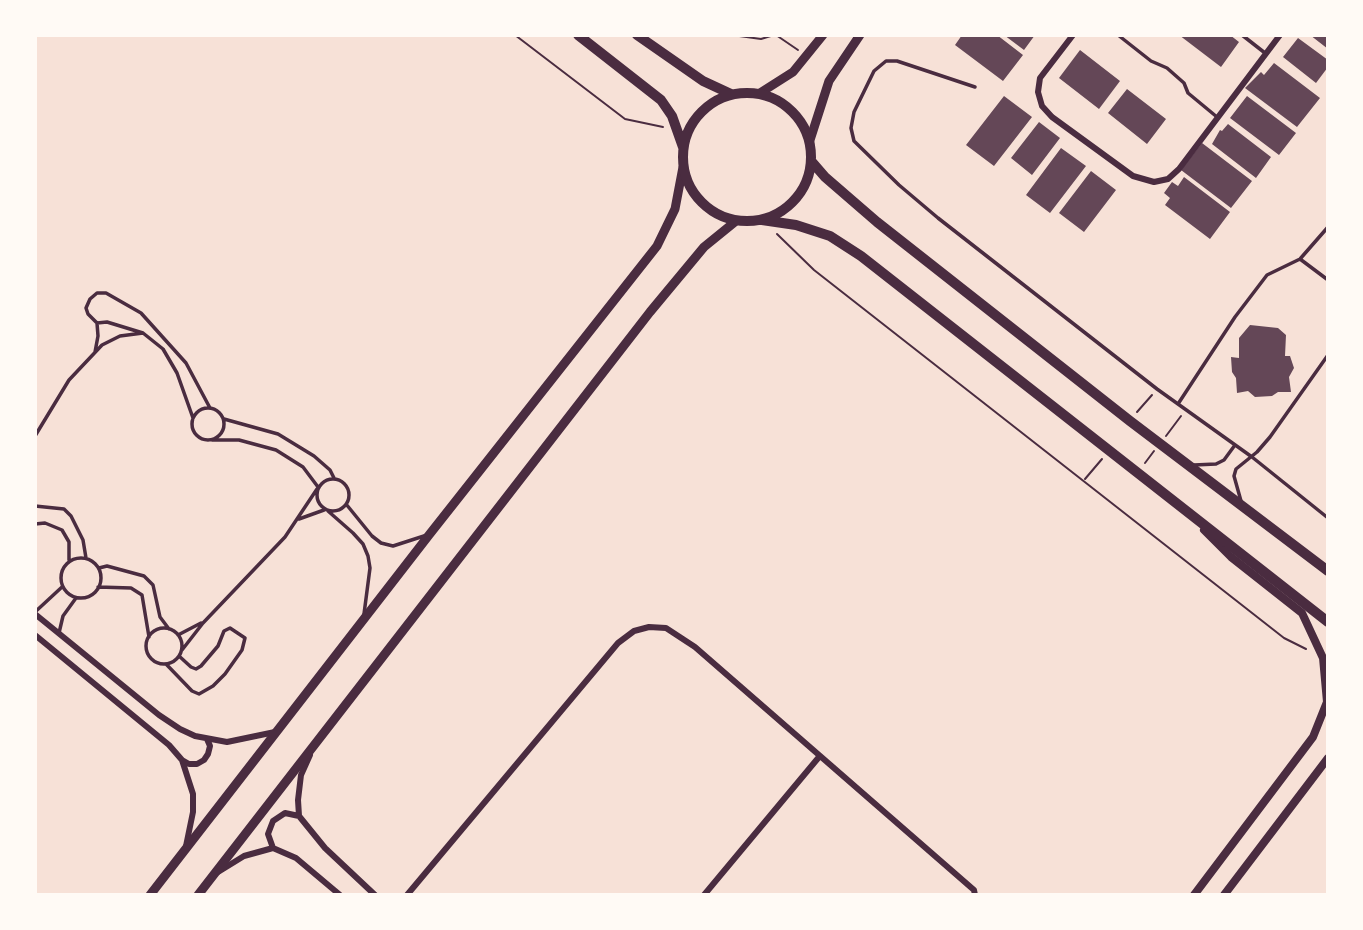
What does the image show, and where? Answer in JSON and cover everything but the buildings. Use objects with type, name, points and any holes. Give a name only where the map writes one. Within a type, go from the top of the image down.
[{"type":"main road","points":[[150,895],[657,246],[675,209],[683,167],[683,148],[677,129],[661,100],[578,35]]},
{"type":"main road","points":[[637,35],[703,81],[731,94]]},
{"type":"main road","points":[[760,93],[793,72],[823,35]]},
{"type":"main road","points":[[810,141],[829,81],[860,35]]},
{"type":"main road","points":[[683,148],[689,130],[699,114],[713,102],[731,94],[760,93],[783,102],[800,118],[810,141],[812,162],[807,181],[797,199],[781,212],[762,220]]},
{"type":"main road","points":[[812,162],[824,177],[877,222],[1188,466],[1328,571]]},
{"type":"main road","points":[[683,167],[690,186],[701,202],[717,214],[736,221],[762,220],[796,225],[830,236],[861,256],[1328,622]]},
{"type":"main road","points":[[198,895],[650,312],[704,247],[736,221]]},
{"type":"street","points":[[1073,35],[1041,78],[1038,92],[1042,106],[1052,117],[1139,179],[1154,182],[1168,179],[1174,174],[1280,35]]},
{"type":"street","points":[[1183,507],[1231,557],[1302,613],[1323,658],[1327,701],[1313,737],[1194,895]]},
{"type":"street","points":[[35,613],[159,715],[180,729],[207,739],[227,741],[275,732]]},
{"type":"street","points":[[407,895],[618,643],[634,631],[649,627],[666,628],[681,636],[974,890],[975,895]]},
{"type":"street","points":[[35,635],[169,745],[182,760],[189,764],[204,760],[210,746],[207,739]]},
{"type":"street","points":[[319,738],[301,775],[299,816],[325,849],[375,895]]},
{"type":"street","points":[[704,895],[819,757]]},
{"type":"street","points":[[1224,895],[1328,758]]},
{"type":"street","points":[[182,760],[194,794],[186,849]]},
{"type":"street","points":[[273,848],[268,835],[273,821],[285,813],[299,816]]},
{"type":"street","points":[[213,875],[244,856],[273,848],[296,858],[340,895]]},
{"type":"lane","points":[[1118,35],[1151,61],[1167,68],[1184,83],[1188,93],[1217,118]]},
{"type":"lane","points":[[1242,35],[1266,53]]},
{"type":"lane","points":[[975,87],[897,61],[886,61],[874,71],[854,112],[850,128],[854,141],[898,185],[938,218],[1328,518]]},
{"type":"lane","points":[[1178,404],[1235,317],[1267,275],[1300,259],[1328,227]]},
{"type":"lane","points":[[1300,259],[1328,280]]},
{"type":"lane","points":[[95,352],[97,323],[86,308],[97,293],[106,293],[141,313],[186,363],[210,408]]},
{"type":"lane","points":[[97,323],[107,322],[143,333],[163,349],[177,373],[193,418],[194,432],[202,439],[239,440],[276,450],[303,467],[318,488],[318,503],[363,544],[368,555],[370,568],[364,618]]},
{"type":"lane","points":[[35,436],[69,380],[102,345],[120,335],[143,333]]},
{"type":"lane","points":[[1242,506],[1234,476],[1236,468],[1252,457],[1270,437],[1328,355]]},
{"type":"lane","points":[[193,418],[200,410],[210,408],[219,411],[224,419],[223,430],[212,440]]},
{"type":"lane","points":[[224,419],[278,434],[314,456],[330,470],[334,478],[347,486],[349,497],[346,504],[336,511],[327,510],[297,520]]},
{"type":"lane","points":[[1188,466],[1216,464],[1224,460],[1235,445]]},
{"type":"lane","points":[[98,587],[131,587],[142,595],[149,637],[147,648],[151,658],[160,664],[171,663],[202,622],[272,552],[324,480],[334,478]]},
{"type":"lane","points":[[346,504],[381,543],[393,546],[429,535]]},
{"type":"lane","points":[[35,506],[64,509],[71,516],[83,540],[86,558],[99,569],[101,580],[98,587],[87,597],[76,597],[62,587]]},
{"type":"lane","points":[[35,524],[45,523],[62,530],[69,542],[69,561],[62,570],[62,587],[35,613]]},
{"type":"lane","points":[[69,561],[86,558]]},
{"type":"lane","points":[[99,569],[107,566],[144,576],[153,585],[160,617],[169,629],[178,635],[181,640],[181,653],[191,667],[201,666],[218,646],[225,631],[230,628],[245,638],[242,650],[225,674],[200,694],[192,691],[166,664]]},
{"type":"lane","points":[[59,633],[64,616],[76,597]]},
{"type":"lane","points":[[178,635],[202,622]]},
{"type":"lane","points":[[149,637],[158,630],[169,629]]},
{"type":"path","points":[[515,35],[625,119],[677,129]]},
{"type":"path","points":[[732,35],[761,39],[775,35],[807,57]]},
{"type":"path","points":[[762,220],[814,270],[1284,638],[1323,658]]},
{"type":"path","points":[[1130,421],[1153,394]]},
{"type":"path","points":[[1084,480],[1108,450]]}]
